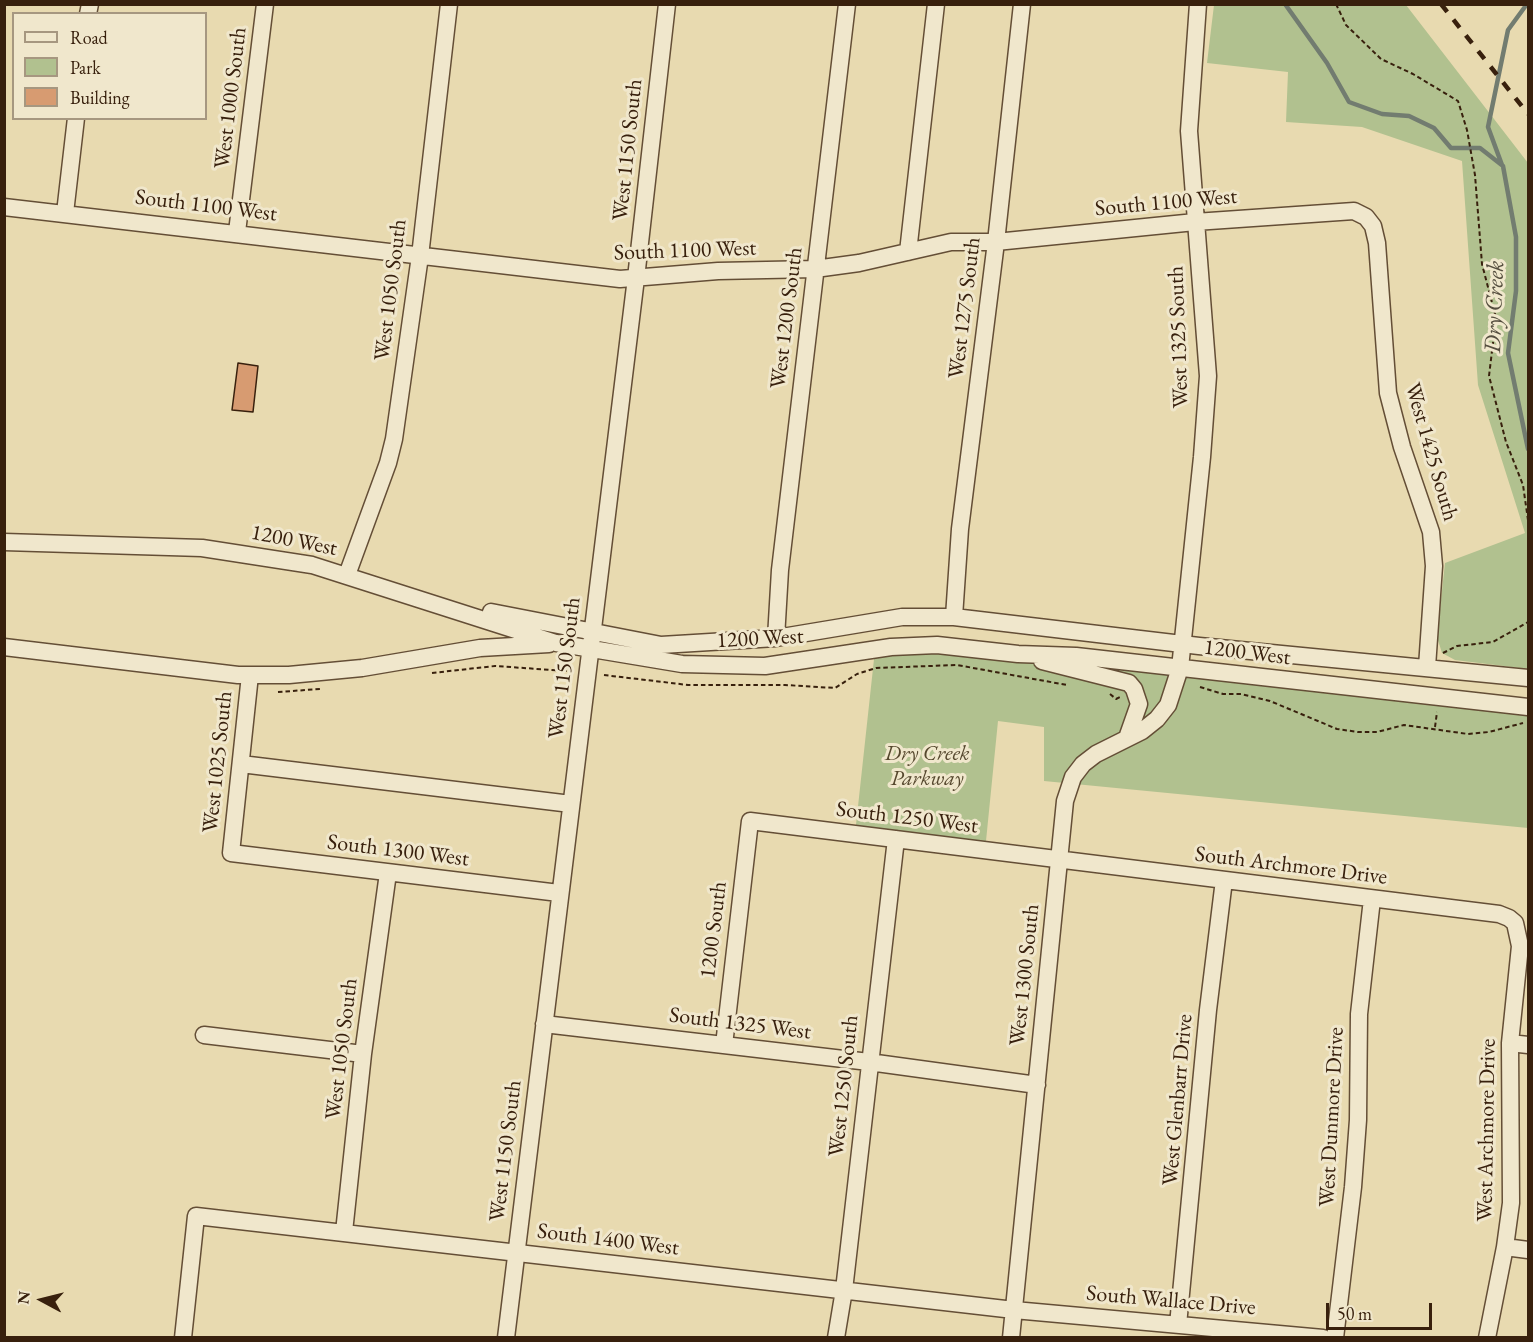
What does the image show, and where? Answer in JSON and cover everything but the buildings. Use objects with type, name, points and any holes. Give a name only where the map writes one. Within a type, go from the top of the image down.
[{"type":"street","name":"West 1000 South","points":[[237,232],[265,4]]},
{"type":"street","name":"West 1050 South","points":[[349,571],[394,440],[420,256],[449,4]]},
{"type":"street","name":"West 1150 South","points":[[506,1338],[636,278],[667,4]]},
{"type":"street","name":"West 1200 South","points":[[776,638],[780,570],[848,4]]},
{"type":"street","points":[[908,252],[936,4]]},
{"type":"street","name":"West 1275 South","points":[[954,616],[960,529],[996,242],[1022,4]]},
{"type":"street","name":"West 1325 South","points":[[1180,668],[1208,376],[1189,131],[1198,4]]},
{"type":"street","points":[[65,213],[76,120]]},
{"type":"street","name":"South 1100 West","points":[[4,207],[237,232],[610,278],[718,271],[815,269],[859,263],[951,242],[996,242],[1195,222],[1354,211],[1366,217]]},
{"type":"street","name":"West 1425 South","points":[[1366,217],[1373,226],[1377,243],[1388,393],[1402,447],[1431,532],[1434,566],[1427,667]]},
{"type":"street","name":"1200 West","points":[[4,531],[180,537],[296,552],[437,607],[556,644],[682,664],[765,666],[902,646],[937,645],[1018,654],[1076,656],[1528,707]]},
{"type":"street","name":"1200 West","points":[[4,542],[202,548],[312,565],[349,571],[464,606],[661,645],[776,638],[902,617],[954,616],[1183,644],[1528,678]]},
{"type":"street","points":[[4,647],[250,675],[341,671],[480,648],[556,644]]},
{"type":"street","points":[[1018,654],[1066,668],[1117,679],[1134,688],[1139,704],[1127,738]]},
{"type":"street","name":"West 1300 South","points":[[1011,1338],[1065,801],[1073,777],[1096,754],[1157,719],[1168,705],[1180,668]]},
{"type":"street","name":"West 1025 South","points":[[231,853],[250,675]]},
{"type":"street","points":[[241,764],[571,804]]},
{"type":"street","name":"South 1250 West","points":[[750,821],[1059,861]]},
{"type":"street","name":"1200 South","points":[[724,1045],[750,821]]},
{"type":"street","name":"West 1250 South","points":[[836,1338],[844,1290],[896,839]]},
{"type":"street","name":"South 1300 West","points":[[231,853],[559,893]]},
{"type":"street","name":"South Archmore Drive","points":[[1059,861],[1499,914],[1515,923]]},
{"type":"street","name":"West 1050 South","points":[[344,1232],[363,1054],[388,873]]},
{"type":"street","name":"West Glenbarr Drive","points":[[1178,1325],[1208,1010],[1224,880]]},
{"type":"street","name":"West Dunmore Drive","points":[[1335,1338],[1353,1187],[1358,1120],[1359,1014],[1372,899]]},
{"type":"street","name":"West Archmore Drive","points":[[1486,1338],[1505,1246],[1511,1192],[1510,1043],[1520,946],[1515,923]]},
{"type":"street","name":"South 1325 West","points":[[544,1024],[869,1062],[1037,1085]]},
{"type":"street","points":[[204,1035],[363,1054]]},
{"type":"street","points":[[1510,1043],[1528,1045]]},
{"type":"street","name":"South 1400 West","points":[[183,1338],[196,1216],[517,1251],[1014,1310]]},
{"type":"street","points":[[1505,1246],[1528,1250]]},
{"type":"street","name":"South Wallace Drive","points":[[1014,1310],[1323,1338]]},
{"type":"path","points":[[1336,4],[1346,25],[1381,59],[1413,74],[1458,101],[1472,155],[1482,264],[1496,318],[1489,376],[1506,442],[1523,485],[1528,520]]},
{"type":"path","points":[[1441,655],[1457,646],[1493,642],[1528,622]]},
{"type":"path","points":[[604,675],[688,685],[785,685],[835,688],[857,674],[876,668],[957,665],[1077,686]]},
{"type":"path","points":[[428,674],[495,666],[567,672]]},
{"type":"path","points":[[1194,686],[1270,701],[1338,729],[1377,732],[1404,725],[1435,727],[1468,734],[1490,732],[1528,723]]},
{"type":"path","points":[[276,692],[326,688]]},
{"type":"path","points":[[1107,693],[1116,699],[1134,688]]},
{"type":"path","points":[[1435,727],[1437,710]]},
{"type":"green space","points":[[1214,5],[1406,5],[1528,163],[1528,669],[1455,660],[1442,653],[1437,637],[1445,563],[1525,533],[1478,385],[1462,161],[1362,127],[1286,122],[1288,72],[1207,63]]},
{"type":"green space","name":"Dry Creek Parkway","points":[[875,650],[1106,659],[1528,713],[1528,828],[1044,781],[1044,727],[998,721],[985,851],[855,834]]},
{"type":"waterway","name":"Dry Creek","points":[[1285,4],[1327,63],[1349,102],[1382,114],[1409,116],[1434,128],[1451,148],[1480,148],[1503,166],[1516,237],[1516,291],[1508,353],[1528,449]]},
{"type":"waterway","name":"Dry Creek","points":[[1502,165],[1488,127],[1508,30],[1527,4]]},
{"type":"railway","points":[[1441,4],[1528,114]]}]
